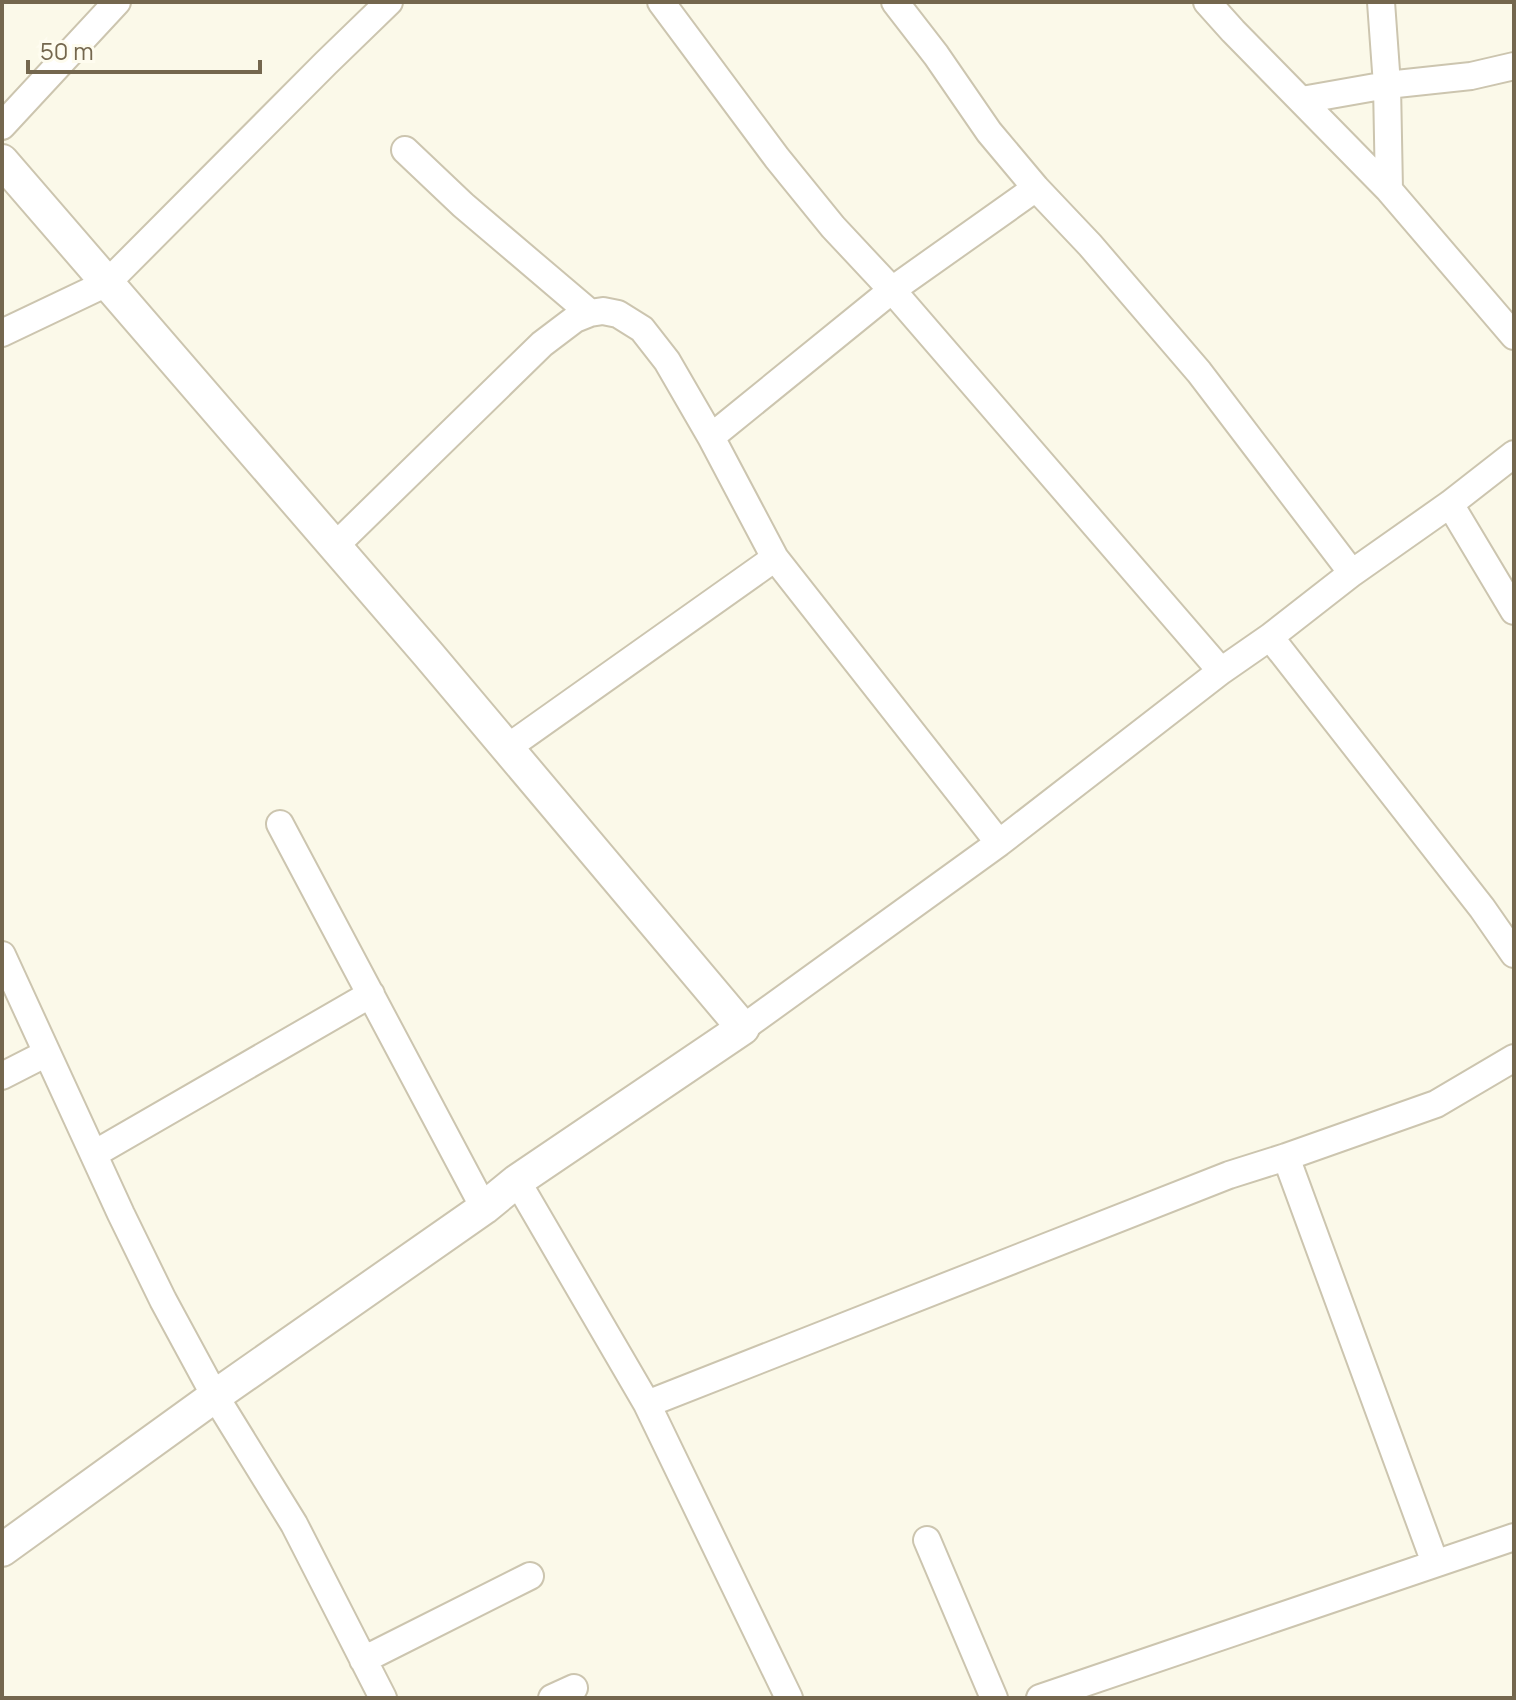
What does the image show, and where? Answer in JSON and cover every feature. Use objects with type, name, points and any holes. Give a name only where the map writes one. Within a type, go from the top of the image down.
[{"type":"street","points":[[2,126],[117,2]]},
{"type":"street","points":[[2,333],[107,283],[389,2]]},
{"type":"street","points":[[661,2],[777,158],[833,227],[892,290],[1221,671]]},
{"type":"street","points":[[895,2],[989,132],[1199,372],[1352,573]]},
{"type":"street","points":[[1207,2],[1389,190],[1514,336]]},
{"type":"street","points":[[1381,2],[1387,85],[1389,190]]},
{"type":"street","points":[[1302,100],[1387,85],[1471,76],[1514,66]]},
{"type":"street","points":[[405,150],[463,205],[590,313]]},
{"type":"street","points":[[2,161],[507,748],[743,1028]]},
{"type":"street","points":[[711,437],[892,290],[1036,188]]},
{"type":"street","points":[[334,547],[542,344],[575,319],[590,313],[603,311],[618,314],[642,329],[667,361],[775,558],[999,843]]},
{"type":"street","points":[[2,1550],[484,1208],[517,1181],[743,1028],[999,843],[1221,671],[1514,454]]},
{"type":"street","points":[[1450,504],[1514,611]]},
{"type":"street","points":[[507,748],[775,558]]},
{"type":"street","points":[[1270,637],[1482,908],[1514,954]]},
{"type":"street","points":[[280,824],[484,1208]]},
{"type":"street","points":[[2,955],[163,1300],[215,1396],[294,1524],[383,1698]]},
{"type":"street","points":[[94,1154],[371,994]]},
{"type":"street","points":[[2,1076],[47,1053]]},
{"type":"street","points":[[647,1404],[1214,1181],[1436,1104],[1514,1058]]},
{"type":"street","points":[[1286,1157],[1435,1563]]},
{"type":"street","points":[[517,1181],[647,1404],[789,1698]]},
{"type":"street","points":[[1040,1698],[1514,1537]]},
{"type":"street","points":[[927,1540],[994,1698]]},
{"type":"street","points":[[363,1660],[530,1576]]}]
